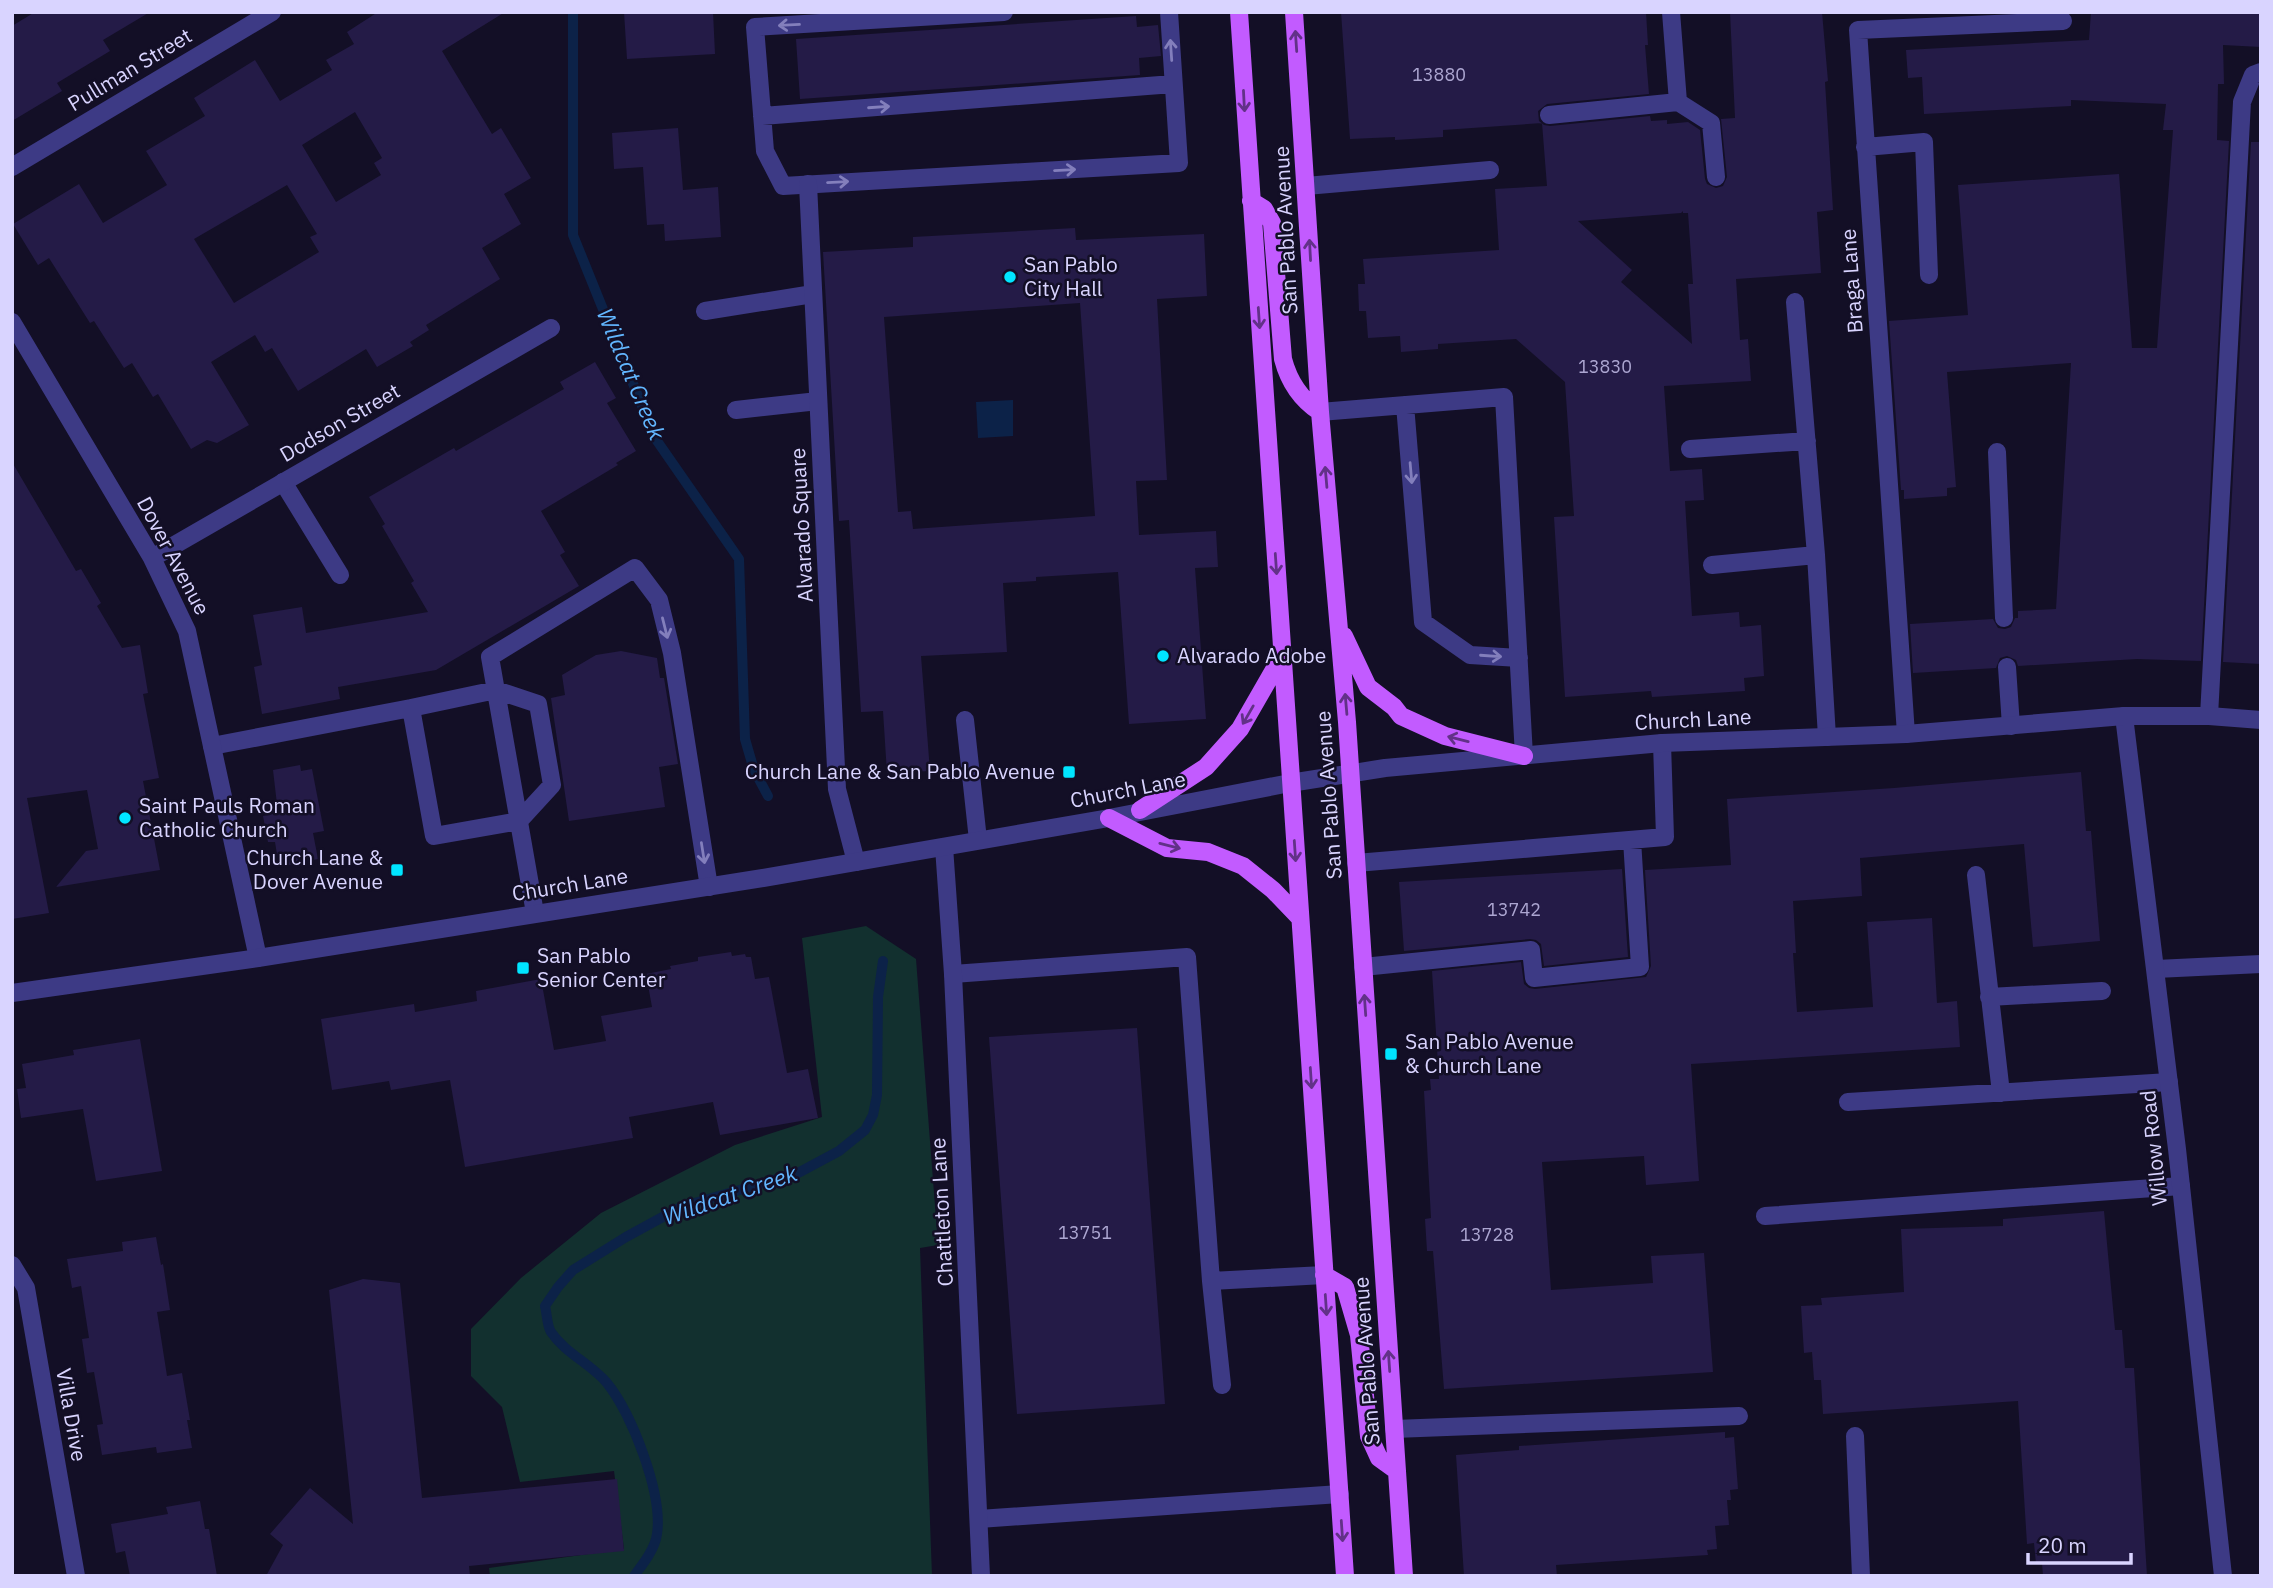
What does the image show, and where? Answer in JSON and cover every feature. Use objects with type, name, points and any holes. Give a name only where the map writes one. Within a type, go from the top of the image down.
[{"type":"main road","name":"San Pablo Avenue","points":[[1239,12],[1345,1576]]},
{"type":"main road","name":"San Pablo Avenue","points":[[1294,12],[1320,412],[1350,772],[1404,1576]]},
{"type":"main road","points":[[1251,201],[1264,209],[1272,223],[1283,359],[1288,376],[1307,403],[1320,412]]},
{"type":"main road","points":[[1339,626],[1368,687],[1394,707],[1401,716],[1445,736],[1524,756]]},
{"type":"main road","points":[[1140,810],[1206,767],[1240,729],[1282,656]]},
{"type":"main road","points":[[1109,818],[1167,848],[1208,852],[1243,866],[1273,890],[1299,917]]},
{"type":"main road","points":[[1324,1275],[1345,1287],[1359,1335],[1369,1436],[1379,1458],[1396,1471]]},
{"type":"street","name":"Pullman Street","points":[[12,167],[272,12]]},
{"type":"street","points":[[1004,12],[755,27],[765,150],[783,186],[1179,163],[1169,12]]},
{"type":"street","points":[[1671,12],[1678,102]]},
{"type":"street","name":"Braga Lane","points":[[1906,734],[1858,30],[2063,21]]},
{"type":"street","points":[[2209,716],[2242,102],[2253,75],[2261,72]]},
{"type":"street","points":[[762,116],[1173,84]]},
{"type":"street","points":[[1549,115],[1678,102],[1711,123],[1716,177]]},
{"type":"street","points":[[1865,147],[1924,142],[1929,275]]},
{"type":"street","points":[[1306,186],[1490,170]]},
{"type":"street","name":"Alvarado Square","points":[[808,184],[837,789],[856,862]]},
{"type":"street","points":[[705,311],[813,295]]},
{"type":"street","points":[[1795,302],[1816,555],[1827,737]]},
{"type":"street","name":"Dover Avenue","points":[[12,322],[152,558],[187,631],[258,958]]},
{"type":"street","name":"Dodson Street","points":[[152,558],[551,328]]},
{"type":"street","points":[[1320,412],[1504,397],[1524,756]]},
{"type":"street","points":[[736,410],[818,401]]},
{"type":"street","points":[[1405,405],[1423,622],[1470,655],[1519,658]]},
{"type":"street","points":[[1690,449],[1807,441]]},
{"type":"street","points":[[1997,452],[2004,618]]},
{"type":"street","points":[[283,482],[340,575]]},
{"type":"street","points":[[1712,565],[1816,555]]},
{"type":"street","points":[[535,913],[490,657],[635,568],[659,600],[671,653],[709,887]]},
{"type":"street","points":[[2007,667],[2011,726]]},
{"type":"street","points":[[212,746],[496,690],[538,704],[552,785],[519,821],[435,836],[411,708]]},
{"type":"street","name":"Church Lane","points":[[12,993],[258,958],[709,887],[1109,818],[1350,772],[1662,743],[1906,734],[2124,716],[2209,716],[2261,720]]},
{"type":"street","name":"Willow Road","points":[[2124,716],[2181,1186],[2223,1576]]},
{"type":"street","points":[[965,720],[978,840]]},
{"type":"street","points":[[1356,863],[1665,837],[1662,743]]},
{"type":"street","points":[[1363,967],[1531,950],[1534,978],[1640,967],[1632,840]]},
{"type":"street","name":"Chattleton Lane","points":[[944,847],[953,974],[981,1576]]},
{"type":"street","points":[[1976,875],[2001,1093]]},
{"type":"street","points":[[953,974],[1187,957],[1211,1281],[1222,1385]]},
{"type":"street","points":[[2156,970],[2261,964]]},
{"type":"street","points":[[1989,997],[2102,990]]},
{"type":"street","points":[[1848,1102],[2169,1082]]},
{"type":"street","points":[[1765,1216],[2181,1186]]},
{"type":"street","name":"Villa Drive","points":[[12,1265],[26,1288],[76,1576]]},
{"type":"street","points":[[1211,1281],[1324,1275]]},
{"type":"street","points":[[1394,1429],[1739,1416]]},
{"type":"street","points":[[1855,1436],[1861,1576]]},
{"type":"street","points":[[979,1519],[1340,1494]]},
{"type":"green space","points":[[866,926],[916,959],[938,1245],[920,1248],[932,1576],[490,1576],[489,1568],[624,1549],[614,1471],[520,1482],[502,1407],[471,1376],[471,1329],[521,1278],[601,1213],[735,1145],[822,1117],[802,938]]},
{"type":"water","points":[[1013,400],[1013,436],[978,438],[976,402]]},
{"type":"building","points":[[35,12],[150,12],[103,40],[110,51],[57,83],[62,91],[12,121],[12,26]]},
{"type":"building","points":[[378,12],[505,12],[442,51],[492,134],[501,128],[531,178],[504,194],[521,224],[482,248],[500,279],[426,325],[429,330],[410,342],[413,346],[377,367],[366,349],[298,391],[272,348],[265,352],[255,335],[211,362],[249,425],[217,443],[207,440],[191,449],[158,394],[153,397],[132,363],[124,368],[94,321],[90,323],[49,258],[38,265],[13,224],[79,184],[103,223],[167,185],[146,151],[205,116],[194,98],[255,60],[280,101],[332,70],[326,60],[354,44],[347,32]],"holes":[[[355,112],[382,158],[374,163],[381,175],[336,202],[302,145]],[[287,185],[317,234],[310,237],[319,252],[234,303],[194,239]]]},
{"type":"building","points":[[624,12],[713,12],[715,54],[627,59]]},
{"type":"building","points":[[1341,12],[1646,12],[1648,45],[1645,45],[1649,94],[1547,104],[1538,111],[1539,121],[1542,123],[1443,130],[1443,137],[1350,139]]},
{"type":"building","points":[[1730,12],[1822,12],[1828,81],[1825,82],[1833,210],[1817,212],[1821,273],[1736,279],[1740,340],[1748,339],[1751,381],[1664,386],[1670,471],[1702,469],[1704,500],[1685,501],[1692,616],[1739,612],[1740,627],[1761,625],[1764,676],[1744,678],[1745,691],[1652,697],[1651,691],[1565,697],[1554,517],[1574,516],[1565,382],[1516,339],[1438,344],[1438,349],[1401,352],[1400,336],[1368,338],[1366,311],[1359,311],[1358,284],[1365,284],[1363,259],[1499,250],[1495,189],[1547,186],[1542,123],[1550,126],[1650,116],[1651,121],[1667,120],[1667,124],[1688,122],[1700,130],[1707,184],[1716,188],[1723,186],[1727,177],[1721,119],[1735,118]],"holes":[[[1688,213],[1693,284],[1688,284],[1692,344],[1621,282],[1632,270],[1578,221]]]},
{"type":"building","points":[[2091,12],[2261,12],[2261,47],[2223,45],[2224,84],[2218,84],[2217,140],[2229,141],[2201,661],[2137,659],[2018,666],[2016,660],[2007,656],[2000,658],[1996,668],[1913,673],[1910,624],[1993,619],[1998,628],[2005,629],[2011,627],[2015,618],[2018,618],[2018,611],[2056,609],[2071,363],[1947,372],[1956,487],[1947,488],[1947,496],[1904,499],[1904,490],[1901,490],[1889,321],[1968,315],[1958,185],[2119,174],[2132,348],[2157,348],[2173,130],[2163,130],[2166,104],[2071,100],[2071,106],[1924,114],[1922,77],[1908,78],[1906,50],[2089,40]]},
{"type":"building","points":[[1136,16],[1137,27],[1158,25],[1161,56],[1139,58],[1140,75],[800,99],[796,39]]},
{"type":"building","points":[[678,128],[683,190],[718,187],[721,237],[665,241],[664,224],[647,225],[643,167],[614,169],[612,133]]},
{"type":"building","points":[[2251,142],[2261,142],[2261,664],[2223,662]]},
{"type":"building","points":[[1075,228],[1076,240],[1204,234],[1207,296],[1157,299],[1167,480],[1136,481],[1139,535],[1216,531],[1218,567],[1195,568],[1206,719],[1129,724],[1118,572],[1036,577],[1036,581],[1003,583],[1007,652],[921,656],[930,771],[887,773],[883,711],[861,712],[849,520],[839,521],[823,252],[913,247],[913,237]],"holes":[[[1080,303],[1095,516],[913,529],[911,511],[898,512],[884,317]]]},
{"type":"building","points":[[595,362],[616,398],[607,403],[636,451],[616,463],[618,465],[541,511],[565,552],[560,555],[579,586],[436,670],[338,687],[340,699],[262,714],[254,667],[262,665],[253,615],[302,607],[306,633],[428,612],[369,497],[564,389],[560,382]]},
{"type":"building","points":[[12,462],[76,571],[81,569],[101,603],[97,606],[122,648],[140,645],[148,693],[143,694],[159,778],[143,781],[160,870],[56,887],[86,851],[98,849],[87,790],[27,798],[49,913],[12,919]]},
{"type":"building","points":[[621,651],[657,658],[660,678],[664,678],[678,764],[659,767],[665,807],[569,821],[551,698],[565,695],[562,675],[596,655]]},
{"type":"building","points":[[300,765],[301,771],[312,769],[324,831],[313,833],[318,859],[279,867],[275,842],[268,842],[263,816],[278,813],[273,770]]},
{"type":"building","points":[[2081,772],[2086,831],[2091,831],[2100,941],[2033,947],[2024,844],[1860,858],[1862,896],[1793,901],[1797,1012],[1873,1007],[1867,922],[1932,918],[1937,1003],[1957,1001],[1960,1047],[1691,1064],[1699,1181],[1646,1185],[1644,1156],[1542,1162],[1551,1290],[1653,1283],[1651,1256],[1704,1253],[1713,1372],[1444,1389],[1433,1251],[1427,1251],[1425,1219],[1431,1218],[1424,1091],[1431,1090],[1430,1079],[1439,1079],[1432,971],[1521,962],[1524,984],[1535,989],[1646,977],[1651,966],[1645,870],[1731,865],[1727,799]]},
{"type":"building","points":[[1622,869],[1628,957],[1544,966],[1541,944],[1530,939],[1404,951],[1399,882]]},
{"type":"building","points":[[731,952],[732,956],[745,954],[746,957],[751,957],[755,979],[769,977],[787,1073],[808,1069],[818,1118],[720,1135],[713,1102],[629,1117],[633,1138],[465,1167],[450,1080],[391,1090],[389,1081],[332,1090],[321,1019],[414,1004],[415,1012],[477,1001],[476,991],[541,979],[554,1050],[606,1041],[601,1016],[652,1007],[646,974],[698,961],[698,957]]},
{"type":"building","points":[[1137,1028],[1165,1404],[1017,1414],[989,1037]]},
{"type":"building","points":[[140,1039],[162,1171],[96,1181],[83,1109],[21,1118],[17,1089],[26,1088],[22,1064],[74,1055],[73,1050]]},
{"type":"building","points":[[2104,1211],[2115,1330],[2122,1330],[2125,1368],[2134,1368],[2147,1576],[2043,1576],[2042,1563],[2036,1564],[2034,1543],[2027,1544],[2018,1401],[1823,1414],[1821,1380],[1814,1380],[1812,1352],[1804,1353],[1801,1306],[1822,1305],[1821,1298],[1904,1292],[1901,1229],[2003,1226],[2003,1219]]},
{"type":"building","points":[[156,1237],[170,1310],[157,1312],[167,1376],[182,1373],[192,1448],[157,1453],[156,1447],[102,1455],[97,1425],[103,1424],[94,1372],[87,1373],[82,1339],[89,1338],[81,1286],[72,1288],[67,1259],[123,1251],[122,1242]]},
{"type":"building","points":[[363,1279],[400,1283],[422,1498],[617,1479],[624,1551],[469,1566],[470,1576],[266,1576],[283,1545],[270,1534],[310,1488],[353,1524],[329,1290]]},
{"type":"building","points":[[1725,1432],[1725,1438],[1734,1437],[1738,1489],[1730,1490],[1731,1500],[1727,1500],[1729,1525],[1715,1526],[1717,1549],[1707,1550],[1708,1555],[1556,1565],[1557,1576],[1464,1576],[1456,1455],[1519,1450],[1519,1446]]},
{"type":"building","points":[[200,1501],[205,1529],[209,1529],[217,1576],[130,1576],[125,1551],[116,1553],[111,1524],[168,1514],[166,1507]]},
{"type":"waterway","name":"Wildcat Creek","points":[[573,12],[573,235],[655,438],[739,559],[745,739],[754,770],[768,796]]},
{"type":"waterway","name":"Wildcat Creek","points":[[634,1576],[651,1551],[657,1534],[655,1498],[644,1455],[617,1397],[601,1376],[557,1339],[550,1329],[545,1306],[573,1270],[626,1237],[681,1207],[798,1173],[839,1151],[865,1130],[873,1115],[877,1095],[878,997],[883,961]]},
{"type":"place","name":"San Pablo City Hall","points":[[1010,277]]},
{"type":"place","name":"Alvarado Adobe","points":[[1163,656]]},
{"type":"place","name":"Church Lane & San Pablo Avenue","points":[[1069,772]]},
{"type":"place","name":"Saint Pauls Roman Catholic Church","points":[[125,818]]},
{"type":"place","name":"Church Lane & Dover Avenue","points":[[397,870]]},
{"type":"place","name":"San Pablo Senior Center","points":[[523,968]]},
{"type":"place","name":"San Pablo Avenue & Church Lane","points":[[1391,1054]]}]
